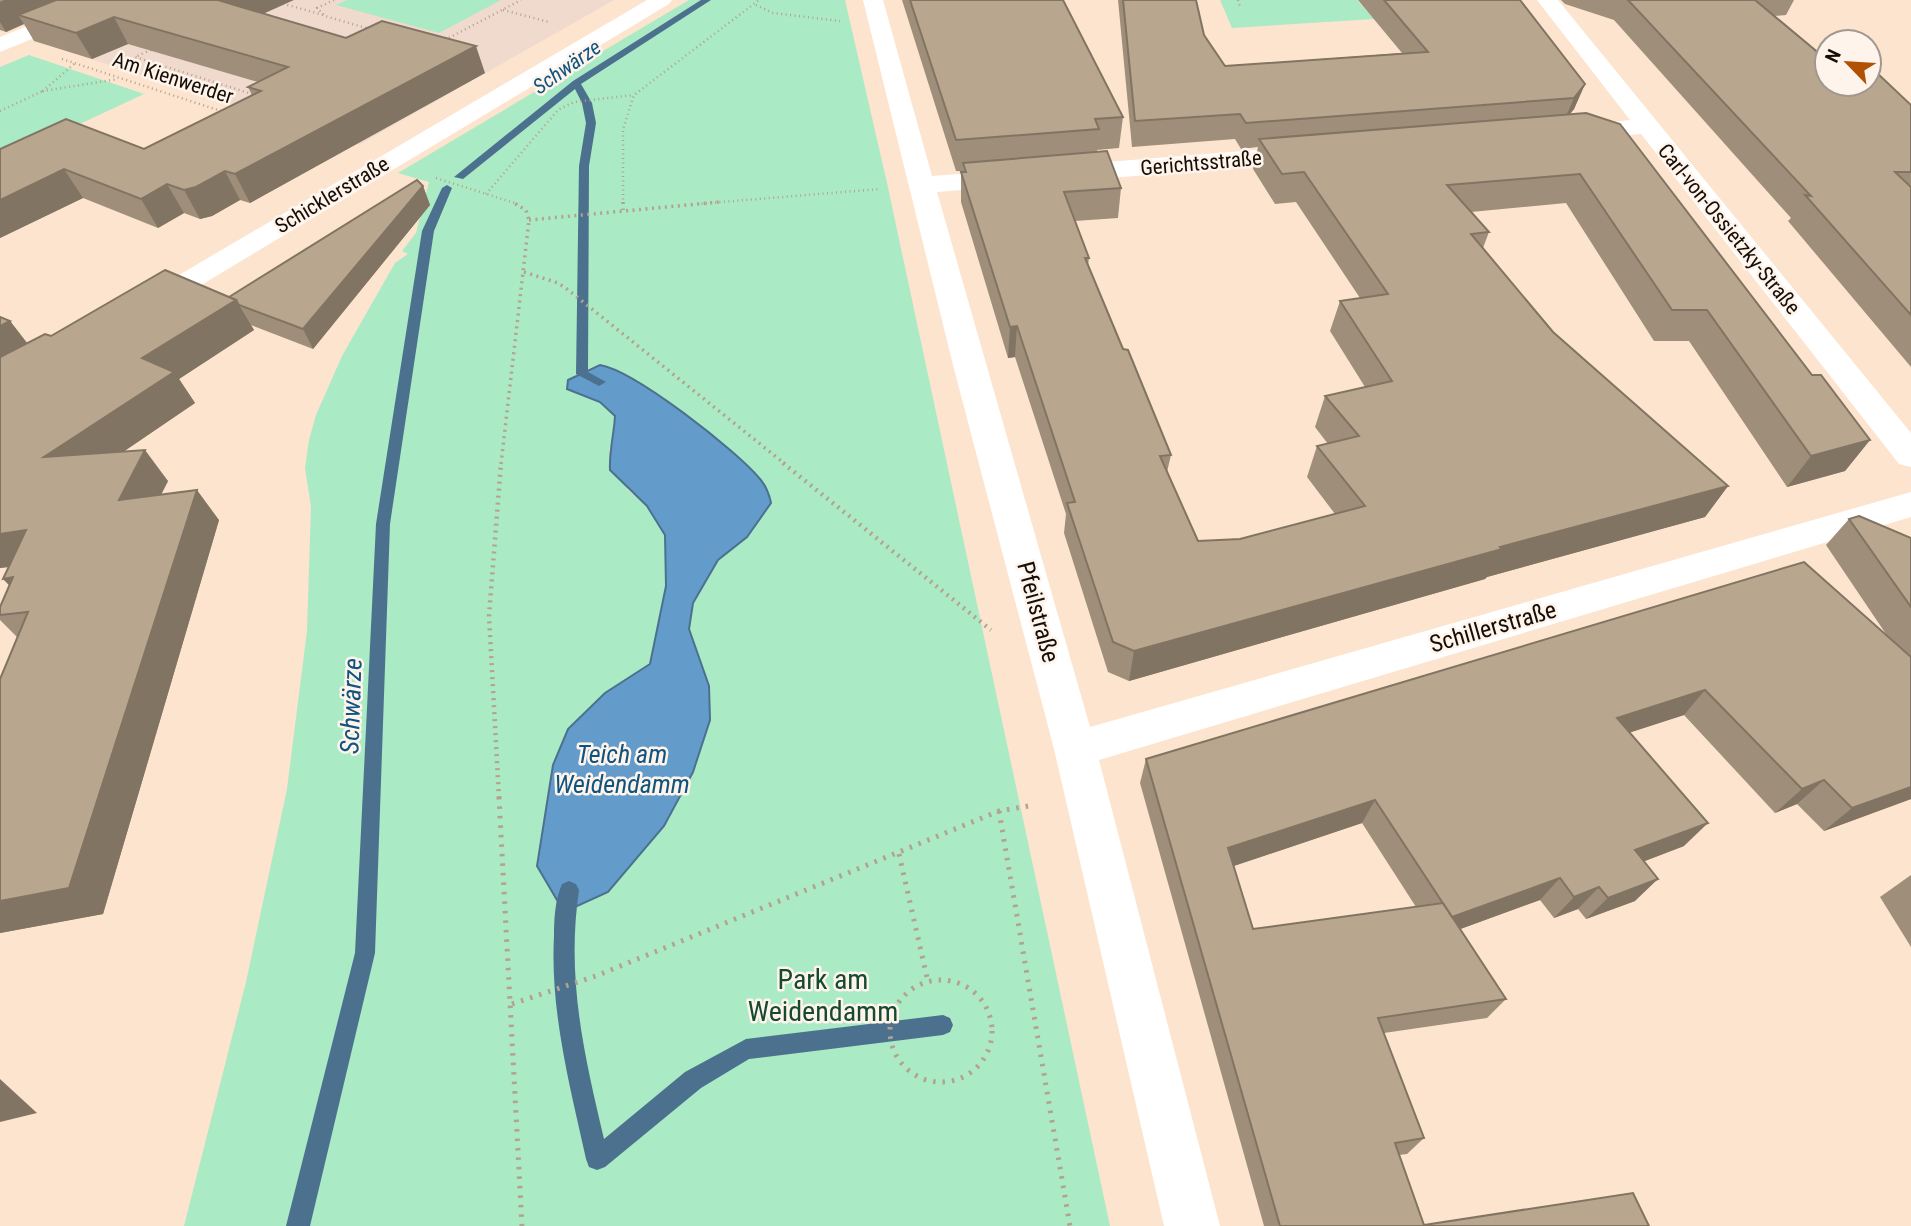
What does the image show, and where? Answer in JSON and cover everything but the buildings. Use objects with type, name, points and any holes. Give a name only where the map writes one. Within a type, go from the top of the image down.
[{"type":"street","points":[[0,45],[111,0]]},
{"type":"street","name":"Schicklerstraße","points":[[117,323],[662,0]]},
{"type":"street","name":"Pfeilstraße","points":[[873,0],[970,369],[1075,749],[1192,1226]]},
{"type":"street","name":"Carl-von-Ossietzky-Straße","points":[[1547,0],[1911,456]]},
{"type":"street","points":[[1541,135],[1646,126]]},
{"type":"street","name":"Gerichtsstraße","points":[[923,186],[1336,152]]},
{"type":"street","name":"Schillerstraße","points":[[1075,749],[1911,504]]},
{"type":"path","points":[[270,0],[382,32]]},
{"type":"path","points":[[325,16],[317,8],[334,0]]},
{"type":"path","points":[[440,43],[521,0]]},
{"type":"path","points":[[486,194],[558,110],[574,102],[634,95],[756,5],[759,0]]},
{"type":"path","points":[[1238,0],[1240,6]]},
{"type":"path","points":[[756,5],[773,13],[842,21]]},
{"type":"path","points":[[502,10],[555,23]]},
{"type":"path","points":[[158,47],[135,57],[254,95]]},
{"type":"path","name":"Am Kienwerder","points":[[52,56],[236,116]]},
{"type":"path","points":[[43,91],[74,63]]},
{"type":"path","points":[[0,111],[43,91],[121,78]]},
{"type":"path","points":[[622,210],[624,129],[634,95]]},
{"type":"path","points":[[434,177],[518,204],[526,210],[529,220],[498,486],[489,616],[522,1226]]},
{"type":"path","points":[[529,220],[891,188]]},
{"type":"path","points":[[524,272],[558,283],[608,321],[996,634]]},
{"type":"path","points":[[512,1004],[596,976],[900,854],[999,811],[1034,805]]},
{"type":"path","points":[[999,811],[1070,1226]]},
{"type":"path","points":[[900,854],[928,982]]},
{"type":"path","points":[[944,979],[967,987],[984,1004],[991,1018],[988,1051],[979,1066],[966,1076],[950,1082],[932,1082],[916,1076],[902,1065],[890,1033],[893,1017],[901,1001],[912,989],[928,982],[944,979]]},
{"type":"shaded area","points":[[160,0],[614,0],[359,145],[50,46]]},
{"type":"green space","points":[[347,0],[501,0],[439,33],[336,5]]},
{"type":"green space","name":"Park am Weidendamm","points":[[689,0],[845,0],[887,183],[1110,1226],[184,1226],[246,982],[287,789],[307,631],[311,507],[305,468],[309,440],[316,415],[342,356],[395,263],[408,254],[402,251],[416,233],[429,182],[398,173]],"holes":[[[592,367],[660,395],[759,477],[747,537],[718,560],[693,603],[689,629],[709,686],[710,720],[693,772],[664,826],[608,892],[550,794],[553,765],[568,729],[605,693],[650,664],[666,586],[665,535],[647,506],[628,490],[609,450],[614,436],[615,416],[600,402],[567,389],[568,381]]]},
{"type":"green space","points":[[1220,0],[1357,0],[1374,19],[1232,28]]},
{"type":"green space","points":[[29,55],[144,94],[13,155],[0,175],[0,67]]},
{"type":"water","name":"Teich am Weidendamm","points":[[600,365],[636,381],[708,432],[760,479],[771,503],[747,537],[718,560],[693,603],[689,629],[709,686],[710,720],[693,772],[664,826],[608,892],[564,912],[537,866],[553,765],[568,729],[605,693],[650,664],[666,586],[665,535],[647,506],[610,470],[615,416],[600,402],[567,389],[568,380]]},
{"type":"waterway","name":"Schwärze","points":[[576,83],[707,0]]},
{"type":"waterway","name":"Schwärze","points":[[459,177],[576,83]]},
{"type":"waterway","points":[[576,83],[587,103],[591,123],[584,166],[582,374],[599,382]]},
{"type":"waterway","name":"Schwärze","points":[[298,1226],[365,953],[383,524],[428,231],[447,188]]},
{"type":"waterway","points":[[569,890],[564,924],[564,991],[575,1059],[597,1159],[693,1080],[746,1049],[943,1025]]}]
